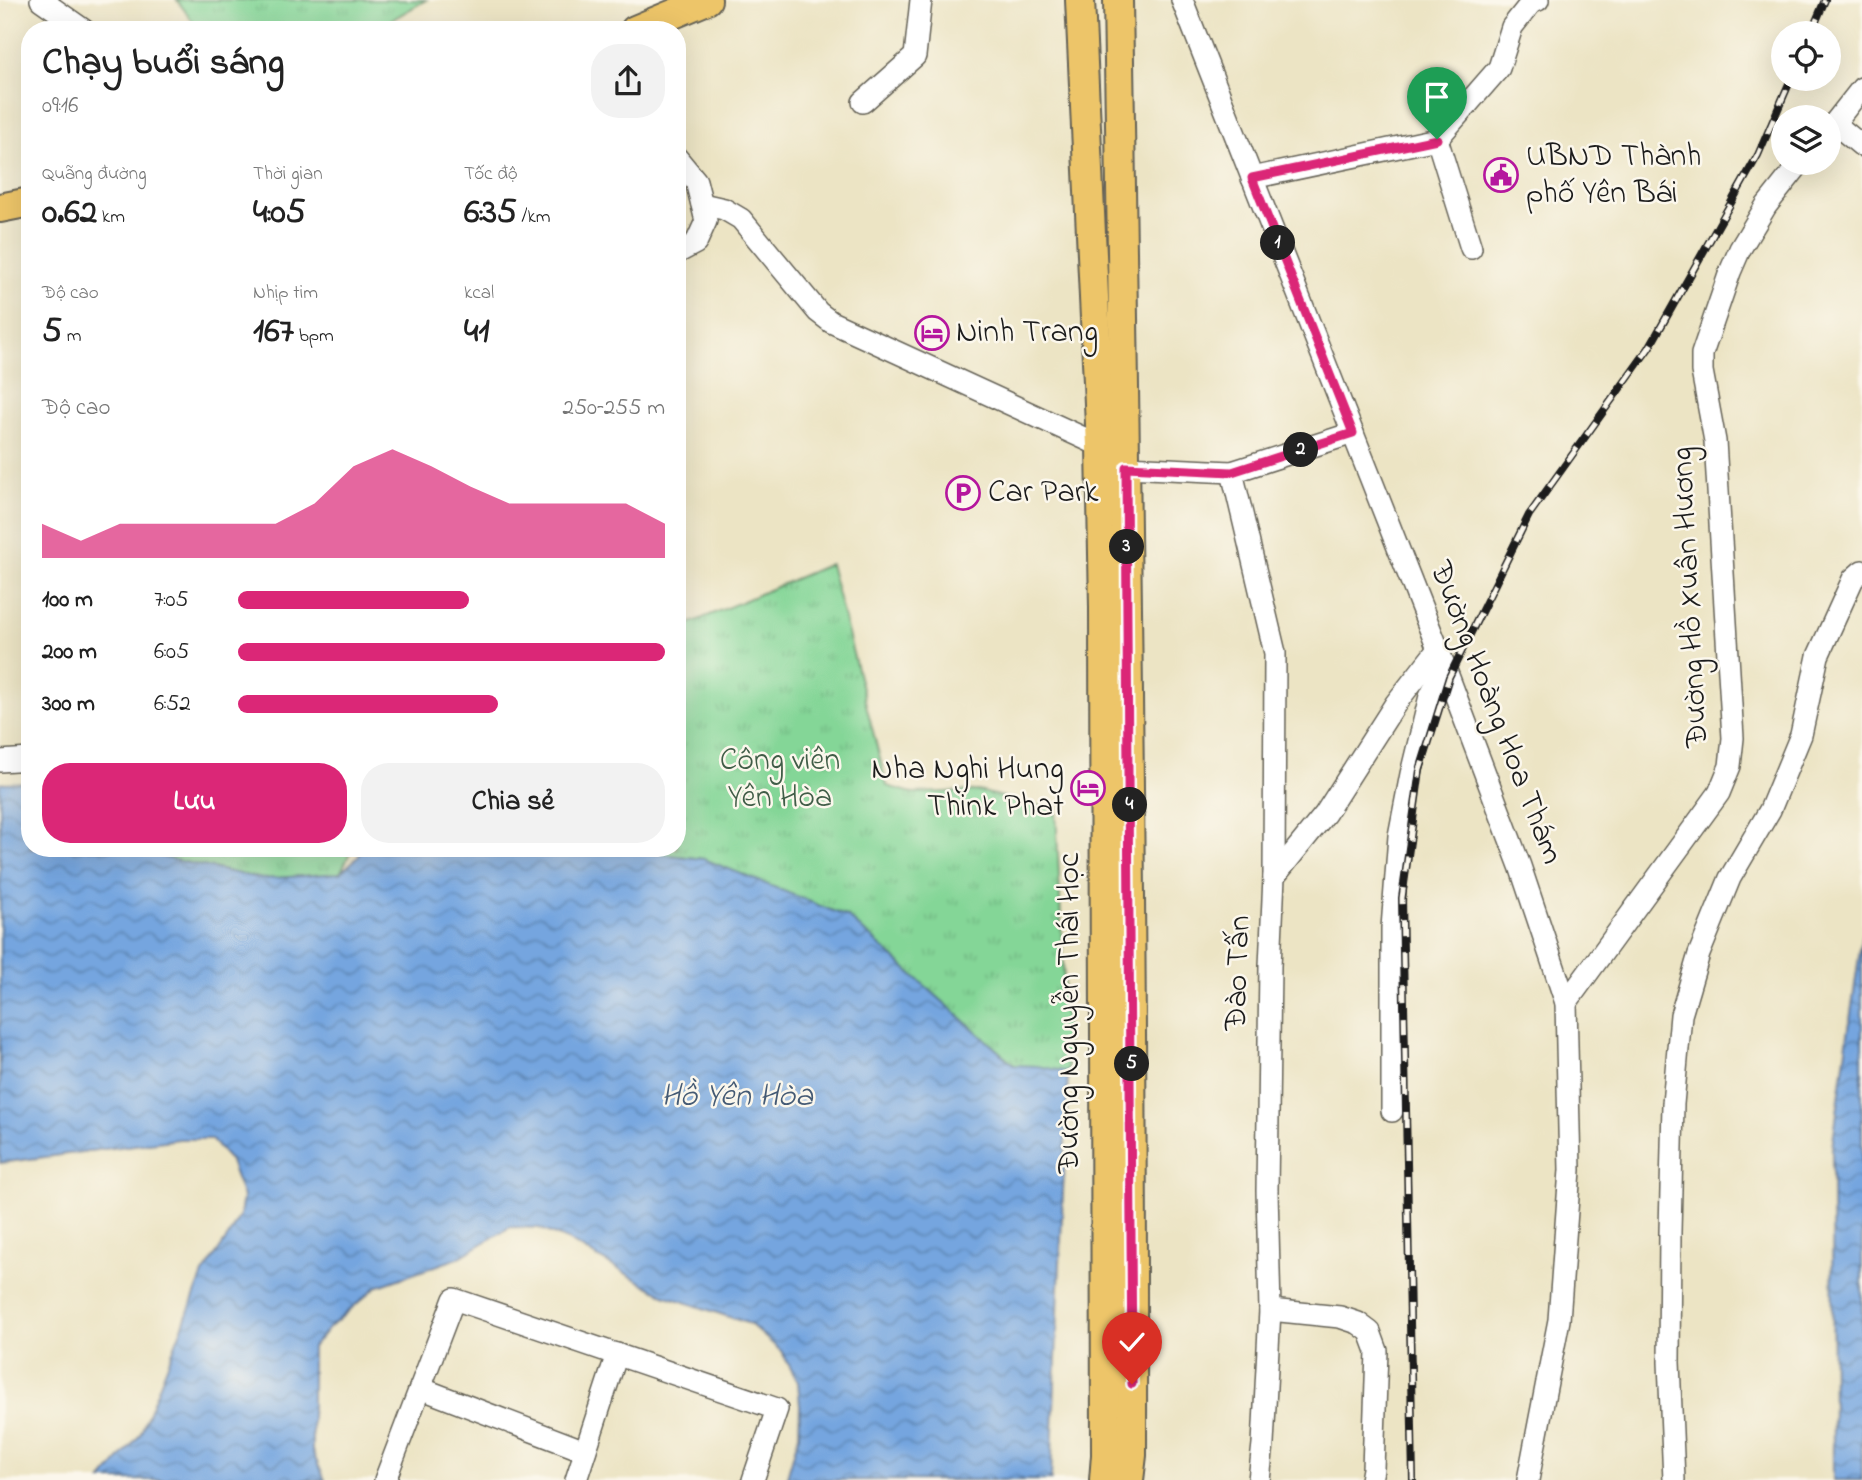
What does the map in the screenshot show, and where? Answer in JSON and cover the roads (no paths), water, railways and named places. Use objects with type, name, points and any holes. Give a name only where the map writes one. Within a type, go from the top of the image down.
[{"type":"main road","points":[[657,21],[707,0]]},
{"type":"main road","name":"Đường Nguyễn Thái Học","points":[[1080,0],[1101,446],[1105,836],[1104,1480]]},
{"type":"main road","name":"Đường Nguyễn Thái Học","points":[[1118,0],[1126,467],[1133,1225],[1132,1455],[1129,1480]]},
{"type":"main road","points":[[0,208],[21,204]]},
{"type":"street","points":[[41,0],[71,21]]},
{"type":"street","points":[[863,102],[915,56],[922,0]]},
{"type":"street","name":"Đường Hoàng Hoa Thám","points":[[1182,0],[1442,657],[1520,866],[1566,1003],[1570,1170],[1559,1320],[1528,1480]]},
{"type":"street","points":[[1252,178],[1437,139],[1499,68],[1512,27],[1531,3],[1538,0]]},
{"type":"street","points":[[1841,115],[1862,88]]},
{"type":"street","points":[[1841,132],[1862,146]]},
{"type":"street","points":[[1437,139],[1471,248]]},
{"type":"street","points":[[686,169],[696,181],[706,220],[696,243],[686,248]]},
{"type":"street","name":"Đường Hồ Xuân Hương","points":[[1566,1003],[1720,793],[1730,766],[1733,738],[1716,441],[1702,371],[1702,354],[1740,249],[1766,206],[1791,175]]},
{"type":"street","points":[[702,204],[724,209],[741,219],[818,312],[831,322],[1101,446]]},
{"type":"street","points":[[1126,467],[1232,472],[1353,433]]},
{"type":"street","name":"Đào Tấn","points":[[1232,472],[1275,653],[1274,877],[1267,1164],[1270,1310],[1259,1480]]},
{"type":"street","points":[[1674,1480],[1669,1362],[1670,1232],[1673,1104],[1681,1015],[1699,954],[1730,878],[1770,810],[1801,735],[1818,656],[1853,579],[1862,571]]},
{"type":"street","points":[[1274,877],[1325,814],[1418,672],[1442,657]]},
{"type":"street","points":[[1392,1111],[1392,928],[1399,836],[1410,775],[1442,657]]},
{"type":"street","points":[[0,761],[21,760]]},
{"type":"street","points":[[385,1480],[454,1299],[777,1409],[753,1480]]},
{"type":"street","points":[[1270,1310],[1347,1318],[1370,1332],[1377,1351],[1371,1480]]},
{"type":"street","points":[[576,1480],[617,1354]]},
{"type":"street","points":[[420,1388],[585,1451]]},
{"type":"water","name":"Hồ Yên Hòa","points":[[21,782],[21,857],[163,857],[263,879],[340,873],[358,857],[686,857],[704,859],[848,917],[1014,1065],[1068,1072],[1051,1480],[786,1480],[799,1435],[800,1406],[798,1382],[782,1352],[750,1324],[664,1295],[567,1240],[539,1228],[510,1227],[458,1258],[376,1287],[328,1329],[312,1347],[312,1451],[325,1480],[102,1480],[140,1435],[203,1274],[240,1215],[243,1197],[229,1159],[211,1139],[179,1139],[0,1163],[0,783]]},
{"type":"water","points":[[1862,935],[1862,1480],[1833,1480],[1832,1148]]},
{"type":"railway","points":[[1816,21],[1825,0]]},
{"type":"railway","points":[[1413,1480],[1402,898],[1420,770],[1449,677],[1529,515],[1649,348],[1758,155],[1786,91]]},
{"type":"place","name":"UBND Thành phố Yên Bái","points":[[1501,175]]},
{"type":"place","name":"Ninh Trang","points":[[932,333]]},
{"type":"place","name":"Car Park","points":[[963,493]]},
{"type":"place","name":"Nha Nghi Hung Think Phat","points":[[1088,788]]},
{"type":"park label","name":"Công viên Yên Hòa","points":[[780,780]]}]
